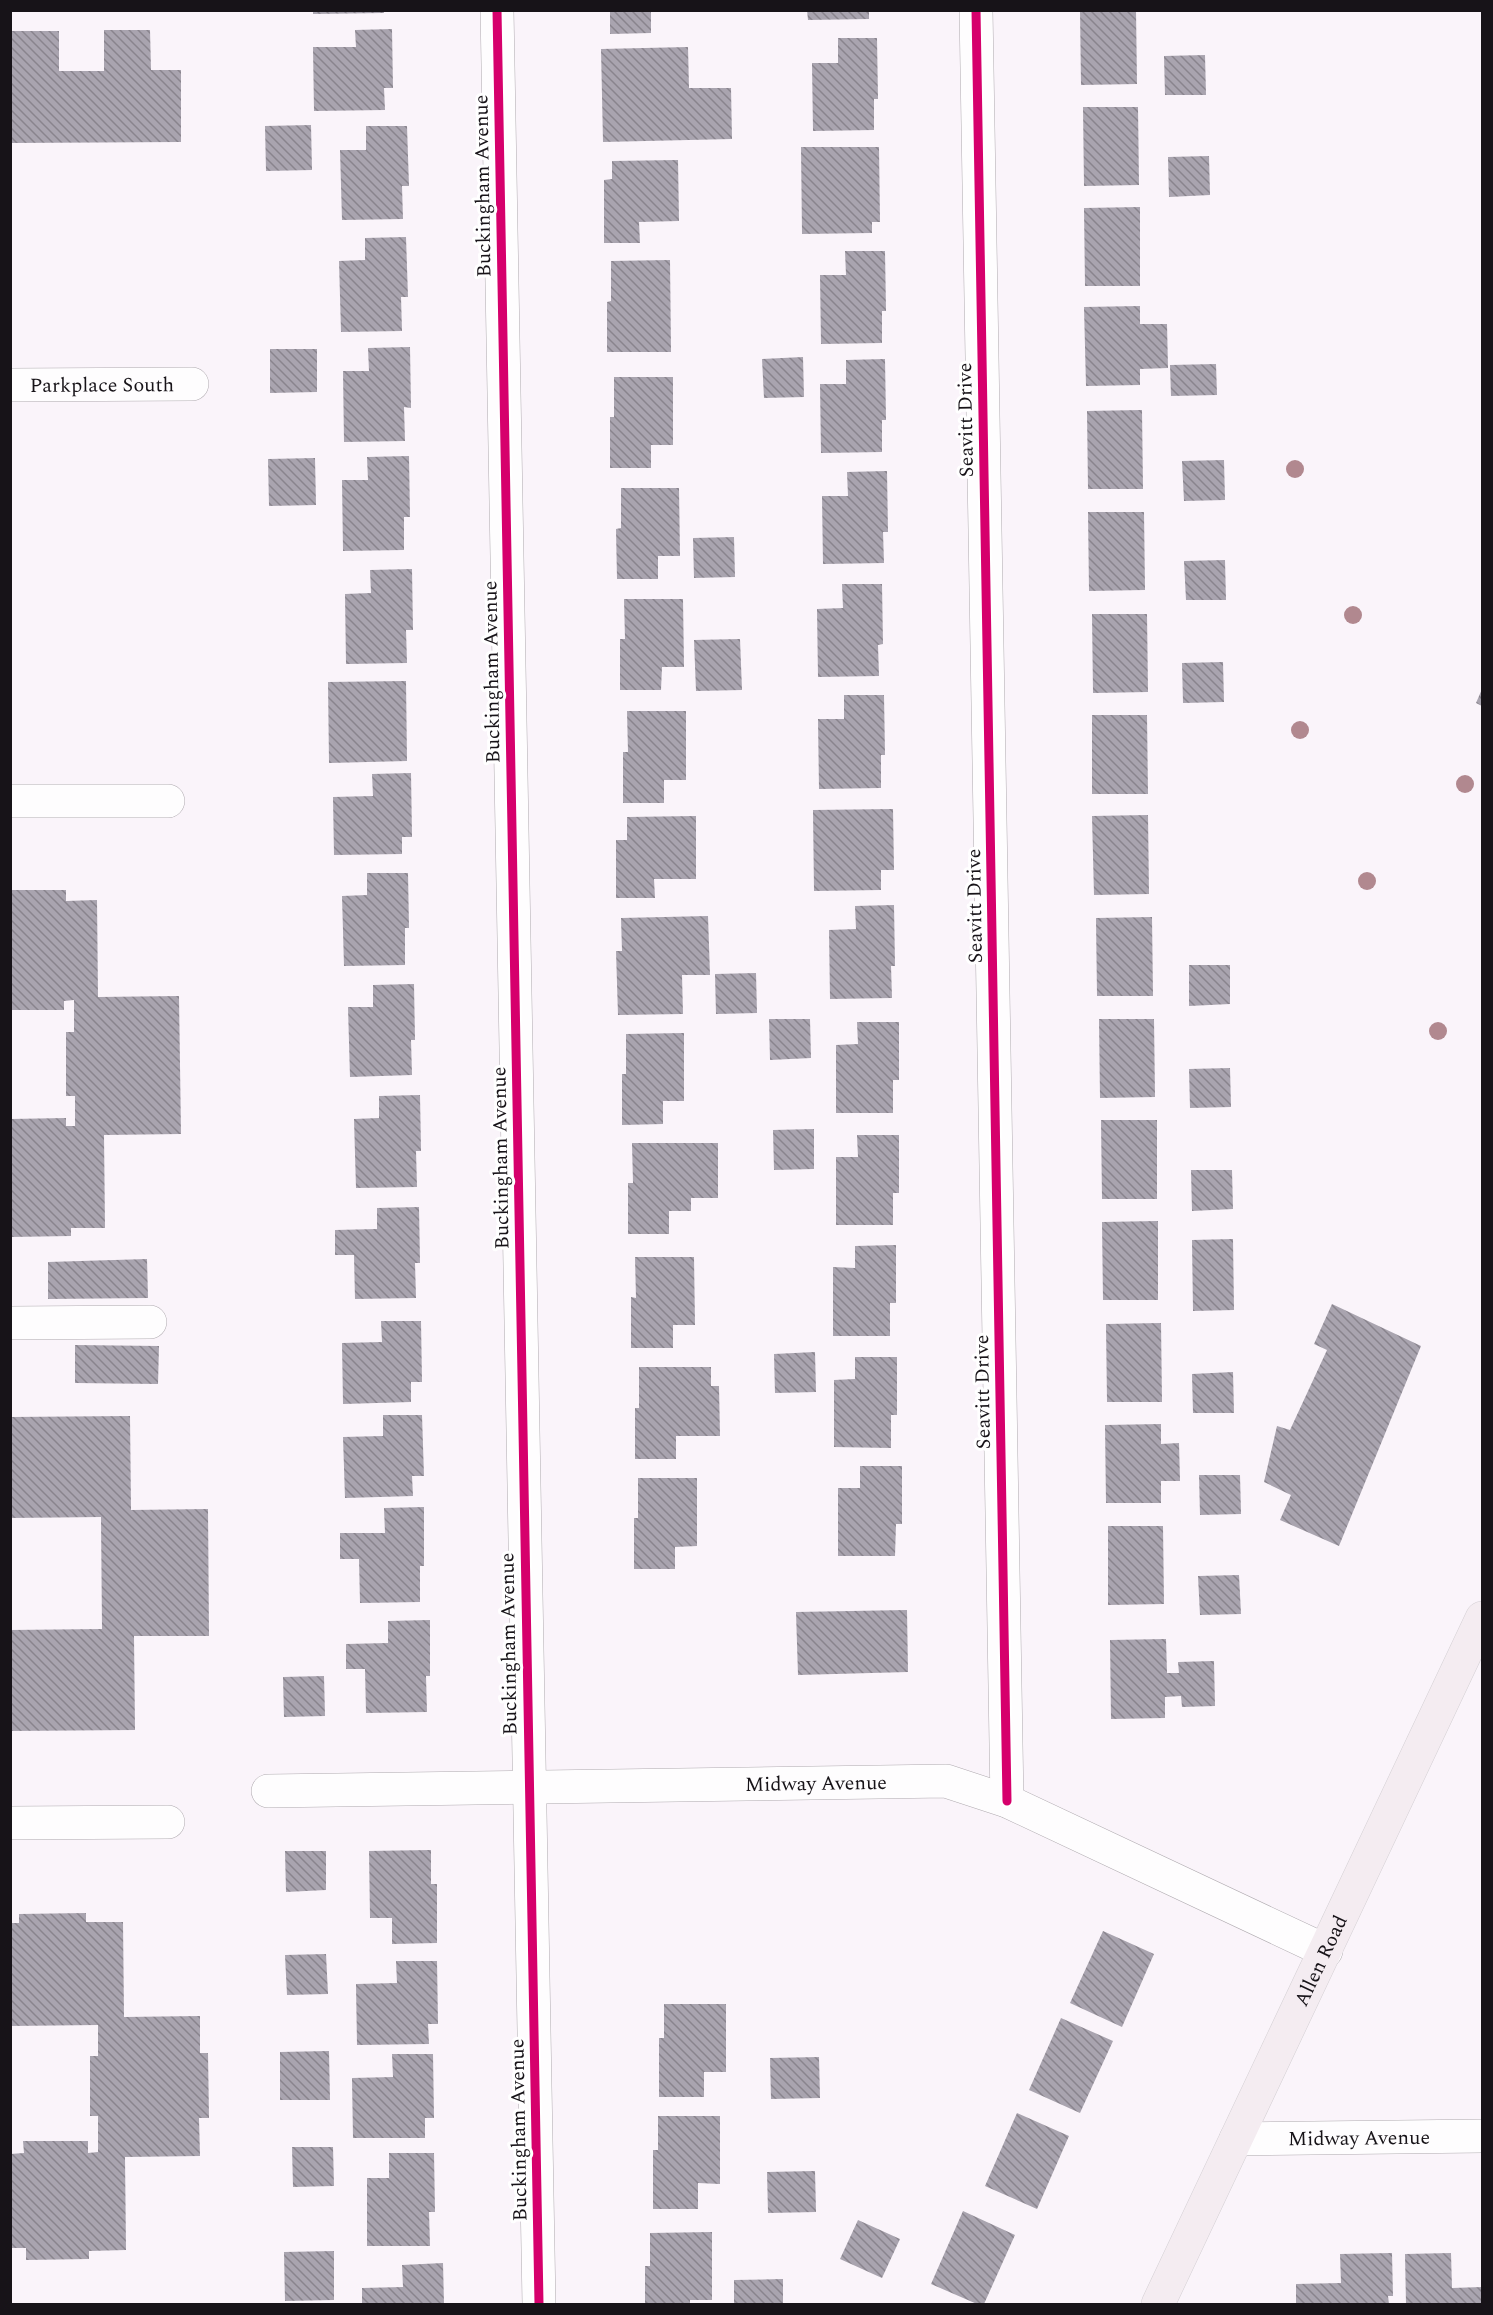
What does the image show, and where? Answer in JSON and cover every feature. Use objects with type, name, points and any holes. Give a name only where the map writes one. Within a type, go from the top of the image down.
[{"type":"main road","name":"Allen Road","points":[[1158,2304],[1482,1618]]},
{"type":"street","name":"Buckingham Avenue","points":[[497,10],[539,2304]]},
{"type":"street","name":"Seavitt Drive","points":[[976,10],[1007,1801]]},
{"type":"street","name":"Parkplace South","points":[[10,385],[192,384]]},
{"type":"street","points":[[10,801],[168,801]]},
{"type":"street","points":[[10,1323],[150,1322]]},
{"type":"street","name":"Midway Avenue","points":[[268,1791],[946,1781],[1007,1801],[1326,1951]]},
{"type":"street","points":[[10,1823],[168,1822]]},
{"type":"street","name":"Midway Avenue","points":[[1236,2139],[1481,2130]]},
{"type":"building","points":[[313,10],[384,10],[384,13],[313,14]]},
{"type":"building","points":[[610,10],[651,10],[651,33],[610,34]]},
{"type":"building","points":[[807,10],[869,10],[869,19],[808,20]]},
{"type":"building","points":[[1080,10],[1136,10],[1137,84],[1081,85]]},
{"type":"building","points":[[392,29],[393,88],[384,88],[385,110],[314,111],[313,47],[356,47],[355,30]]},
{"type":"building","points":[[104,30],[150,30],[151,70],[181,70],[181,142],[10,143],[11,31],[59,31],[59,71],[104,71]]},
{"type":"building","points":[[838,38],[877,38],[878,99],[874,99],[874,130],[813,131],[812,63],[838,63]]},
{"type":"building","points":[[688,47],[689,88],[731,88],[732,139],[603,142],[601,49]]},
{"type":"building","points":[[1205,55],[1206,95],[1165,95],[1164,56]]},
{"type":"building","points":[[1083,107],[1138,107],[1139,185],[1084,186]]},
{"type":"building","points":[[311,125],[312,170],[266,171],[265,126]]},
{"type":"building","points":[[366,126],[407,126],[409,186],[402,186],[403,219],[342,220],[340,150],[366,150]]},
{"type":"building","points":[[801,147],[879,147],[880,222],[872,222],[872,233],[802,234]]},
{"type":"building","points":[[1209,156],[1210,195],[1169,197],[1168,157]]},
{"type":"building","points":[[678,160],[679,221],[639,222],[640,243],[604,243],[604,180],[612,179],[612,161]]},
{"type":"building","points":[[1140,207],[1140,286],[1085,286],[1084,208]]},
{"type":"building","points":[[406,237],[408,297],[401,297],[402,331],[341,332],[339,261],[365,260],[365,238]]},
{"type":"building","points":[[845,251],[885,251],[886,311],[882,311],[882,343],[821,344],[820,275],[846,275]]},
{"type":"building","points":[[670,260],[671,352],[607,352],[607,302],[611,301],[611,261]]},
{"type":"building","points":[[1140,306],[1140,324],[1167,324],[1168,368],[1140,369],[1140,385],[1086,386],[1084,307]]},
{"type":"building","points":[[410,347],[411,408],[404,407],[405,441],[344,442],[343,371],[369,371],[368,348]]},
{"type":"building","points":[[270,349],[317,349],[317,392],[270,393]]},
{"type":"building","points":[[803,357],[804,397],[764,398],[762,359]]},
{"type":"building","points":[[885,359],[886,420],[882,420],[882,452],[821,453],[820,384],[846,384],[846,360]]},
{"type":"building","points":[[1216,364],[1217,395],[1171,396],[1170,365]]},
{"type":"building","points":[[614,377],[673,377],[673,445],[651,445],[651,468],[610,468],[610,417],[614,417]]},
{"type":"building","points":[[1142,410],[1143,489],[1088,489],[1087,411]]},
{"type":"building","points":[[409,456],[410,517],[404,517],[404,550],[343,551],[342,480],[368,480],[367,457]]},
{"type":"building","points":[[315,458],[316,505],[269,506],[268,459]]},
{"type":"building","points":[[1224,460],[1225,500],[1184,501],[1182,461]]},
{"type":"building","points":[[887,471],[888,532],[883,532],[884,563],[823,564],[822,496],[848,496],[847,472]]},
{"type":"building","points":[[621,488],[679,488],[680,556],[658,556],[658,579],[617,579],[616,529],[621,528]]},
{"type":"building","points":[[1088,512],[1144,512],[1145,590],[1089,591]]},
{"type":"building","points":[[734,537],[735,577],[694,578],[693,538]]},
{"type":"building","points":[[1225,560],[1226,600],[1186,600],[1184,561]]},
{"type":"building","points":[[412,569],[413,630],[406,630],[407,663],[346,664],[345,594],[371,593],[370,570]]},
{"type":"building","points":[[842,584],[882,584],[883,644],[878,645],[879,676],[818,677],[817,609],[843,608]]},
{"type":"building","points":[[624,599],[683,599],[684,667],[662,667],[661,690],[620,690],[620,639],[625,639]]},
{"type":"building","points":[[1092,614],[1147,614],[1148,692],[1093,693]]},
{"type":"building","points":[[740,639],[742,690],[696,691],[694,640]]},
{"type":"building","points":[[1223,662],[1224,702],[1183,703],[1182,663]]},
{"type":"building","points":[[406,681],[407,761],[329,763],[328,682]]},
{"type":"building","points":[[1482,689],[1482,706],[1476,703]]},
{"type":"building","points":[[844,695],[884,695],[885,755],[881,755],[881,788],[819,789],[818,719],[844,719]]},
{"type":"building","points":[[627,711],[686,711],[686,780],[664,780],[664,803],[623,803],[623,752],[628,752]]},
{"type":"building","points":[[1092,715],[1147,715],[1148,794],[1092,794]]},
{"type":"building","points":[[411,773],[412,837],[402,837],[402,854],[334,855],[333,797],[373,796],[372,774]]},
{"type":"building","points":[[893,809],[894,870],[881,870],[881,890],[814,891],[813,810]]},
{"type":"building","points":[[1148,815],[1149,894],[1094,895],[1092,816]]},
{"type":"building","points":[[696,816],[696,879],[654,879],[655,898],[616,898],[616,840],[627,840],[627,817]]},
{"type":"building","points":[[367,873],[408,873],[409,928],[405,928],[405,965],[344,966],[342,896],[367,895]]},
{"type":"building","points":[[10,890],[66,890],[66,901],[97,900],[98,997],[179,996],[181,1134],[104,1135],[105,1228],[71,1228],[71,1236],[10,1237],[10,1119],[66,1118],[66,1126],[75,1126],[75,1096],[66,1096],[66,1032],[74,1032],[74,1000],[64,1001],[64,1010],[10,1010]]},
{"type":"building","points":[[894,905],[895,966],[891,966],[892,998],[830,999],[829,930],[856,929],[855,906]]},
{"type":"building","points":[[708,916],[710,975],[682,975],[683,1014],[618,1015],[616,951],[622,951],[621,918]]},
{"type":"building","points":[[1152,917],[1153,996],[1097,996],[1096,918]]},
{"type":"building","points":[[1189,965],[1230,965],[1230,1004],[1189,1006]]},
{"type":"building","points":[[756,973],[757,1013],[716,1014],[715,974]]},
{"type":"building","points":[[414,984],[415,1040],[411,1040],[412,1075],[350,1077],[348,1007],[373,1007],[373,985]]},
{"type":"building","points":[[769,1019],[810,1019],[811,1058],[770,1060]]},
{"type":"building","points":[[1099,1019],[1154,1019],[1155,1097],[1100,1098]]},
{"type":"building","points":[[857,1022],[899,1022],[899,1080],[893,1080],[893,1113],[836,1113],[836,1045],[858,1044]]},
{"type":"building","points":[[684,1033],[684,1101],[663,1101],[663,1124],[622,1125],[622,1074],[626,1074],[626,1034]]},
{"type":"building","points":[[1230,1068],[1231,1107],[1190,1108],[1189,1069]]},
{"type":"building","points":[[420,1095],[421,1151],[416,1151],[417,1187],[356,1188],[354,1119],[379,1118],[379,1096]]},
{"type":"building","points":[[1101,1120],[1157,1120],[1157,1199],[1102,1199]]},
{"type":"building","points":[[814,1129],[814,1169],[774,1170],[773,1130]]},
{"type":"building","points":[[857,1135],[899,1135],[899,1193],[893,1193],[893,1225],[836,1225],[836,1157],[858,1157]]},
{"type":"building","points":[[632,1143],[718,1143],[718,1198],[691,1198],[691,1211],[669,1211],[669,1234],[628,1234],[628,1183],[633,1183]]},
{"type":"building","points":[[1191,1170],[1232,1170],[1233,1209],[1192,1211]]},
{"type":"building","points":[[419,1207],[420,1263],[415,1263],[416,1298],[355,1299],[354,1255],[335,1255],[335,1230],[377,1229],[377,1208]]},
{"type":"building","points":[[1158,1221],[1158,1300],[1103,1300],[1102,1222]]},
{"type":"building","points":[[1233,1239],[1234,1310],[1193,1311],[1192,1240]]},
{"type":"building","points":[[896,1245],[896,1303],[890,1303],[890,1336],[833,1336],[833,1267],[855,1268],[855,1246]]},
{"type":"building","points":[[635,1257],[694,1257],[695,1325],[673,1325],[673,1348],[631,1348],[631,1297],[636,1298]]},
{"type":"building","points":[[147,1259],[148,1298],[48,1299],[48,1262]]},
{"type":"building","points":[[1332,1304],[1421,1346],[1339,1546],[1280,1520],[1291,1495],[1264,1482],[1277,1426],[1290,1430],[1327,1350],[1314,1344]]},
{"type":"building","points":[[381,1321],[421,1321],[422,1382],[411,1382],[411,1402],[343,1404],[342,1343],[382,1342]]},
{"type":"building","points":[[1161,1323],[1162,1402],[1107,1402],[1106,1324]]},
{"type":"building","points":[[75,1345],[159,1346],[158,1384],[75,1383]]},
{"type":"building","points":[[815,1352],[816,1392],[775,1393],[774,1354]]},
{"type":"building","points":[[855,1357],[897,1357],[897,1415],[891,1415],[891,1448],[834,1447],[834,1380],[855,1379]]},
{"type":"building","points":[[639,1367],[711,1367],[711,1386],[719,1386],[720,1436],[676,1436],[676,1459],[635,1459],[635,1408],[639,1408]]},
{"type":"building","points":[[1233,1372],[1234,1413],[1193,1413],[1192,1374]]},
{"type":"building","points":[[383,1415],[422,1415],[424,1476],[412,1476],[413,1496],[345,1498],[343,1437],[383,1436]]},
{"type":"building","points":[[130,1416],[131,1510],[208,1509],[209,1636],[134,1636],[135,1730],[10,1731],[10,1630],[102,1629],[101,1517],[10,1518],[10,1417]]},
{"type":"building","points":[[1161,1424],[1161,1444],[1179,1443],[1180,1481],[1161,1481],[1161,1503],[1106,1503],[1105,1425]]},
{"type":"building","points":[[860,1466],[902,1466],[902,1524],[896,1524],[895,1556],[838,1556],[838,1488],[860,1488]]},
{"type":"building","points":[[1199,1475],[1240,1475],[1241,1514],[1200,1515]]},
{"type":"building","points":[[638,1478],[697,1478],[697,1546],[675,1547],[675,1569],[634,1569],[634,1518],[638,1518]]},
{"type":"building","points":[[424,1507],[424,1566],[420,1566],[420,1602],[360,1603],[359,1559],[340,1559],[340,1533],[385,1533],[384,1508]]},
{"type":"building","points":[[1108,1526],[1163,1526],[1164,1604],[1108,1605]]},
{"type":"building","points":[[1239,1575],[1241,1614],[1200,1615],[1198,1576]]},
{"type":"building","points":[[907,1610],[908,1672],[798,1675],[796,1612]]},
{"type":"building","points":[[430,1620],[430,1676],[426,1676],[427,1712],[366,1713],[365,1669],[346,1669],[346,1644],[388,1643],[388,1621]]},
{"type":"building","points":[[1166,1639],[1167,1673],[1179,1673],[1178,1662],[1214,1661],[1215,1706],[1182,1707],[1181,1696],[1165,1697],[1165,1718],[1111,1719],[1110,1640]]},
{"type":"building","points":[[324,1676],[325,1716],[284,1717],[283,1677]]},
{"type":"building","points":[[431,1850],[431,1884],[437,1884],[437,1943],[392,1944],[392,1918],[370,1918],[369,1851]]},
{"type":"building","points":[[285,1851],[326,1851],[326,1890],[286,1892]]},
{"type":"building","points":[[86,1913],[86,1922],[123,1922],[124,2017],[200,2016],[200,2053],[208,2053],[209,2118],[199,2118],[200,2156],[125,2157],[126,2250],[89,2251],[89,2259],[26,2260],[26,2248],[10,2248],[10,2154],[24,2153],[23,2141],[88,2141],[88,2153],[98,2152],[98,2116],[90,2116],[90,2056],[98,2056],[98,2025],[10,2026],[10,1923],[19,1923],[19,1914]]},
{"type":"building","points":[[1103,1931],[1154,1954],[1122,2027],[1070,2003]]},
{"type":"building","points":[[326,1954],[328,1994],[287,1995],[285,1955]]},
{"type":"building","points":[[396,1961],[437,1961],[438,2024],[428,2024],[429,2044],[357,2045],[356,1984],[397,1983]]},
{"type":"building","points":[[664,2004],[726,2004],[726,2072],[704,2072],[704,2097],[659,2097],[659,2038],[664,2038]]},
{"type":"building","points":[[1061,2018],[1113,2041],[1080,2113],[1029,2090]]},
{"type":"building","points":[[329,2051],[330,2100],[280,2100],[280,2052]]},
{"type":"building","points":[[392,2054],[433,2054],[434,2118],[425,2118],[425,2138],[353,2138],[352,2078],[393,2077]]},
{"type":"building","points":[[819,2057],[820,2098],[771,2099],[770,2058]]},
{"type":"building","points":[[1017,2113],[1069,2136],[1037,2209],[985,2186]]},
{"type":"building","points":[[658,2116],[720,2116],[720,2184],[698,2183],[698,2209],[653,2209],[653,2150],[658,2150]]},
{"type":"building","points":[[292,2147],[333,2147],[334,2186],[293,2187]]},
{"type":"building","points":[[389,2153],[434,2153],[435,2212],[429,2212],[430,2246],[367,2246],[367,2178],[389,2178]]},
{"type":"building","points":[[815,2171],[816,2212],[768,2213],[767,2172]]},
{"type":"building","points":[[963,2211],[1015,2235],[984,2304],[977,2304],[931,2284]]},
{"type":"building","points":[[858,2220],[900,2239],[882,2278],[840,2259]]},
{"type":"building","points":[[712,2232],[712,2300],[690,2300],[690,2304],[645,2304],[645,2266],[650,2266],[650,2233]]},
{"type":"building","points":[[334,2251],[334,2300],[285,2301],[284,2252]]},
{"type":"building","points":[[1392,2253],[1393,2296],[1388,2296],[1389,2304],[1296,2304],[1296,2284],[1341,2283],[1340,2254]]},
{"type":"building","points":[[1451,2253],[1452,2288],[1482,2287],[1482,2304],[1406,2304],[1405,2254]]},
{"type":"building","points":[[443,2263],[444,2304],[362,2304],[362,2288],[403,2287],[402,2265]]},
{"type":"building","points":[[783,2279],[783,2304],[734,2304],[734,2280]]},
{"type":"cycle path","points":[[497,10],[539,2304]]},
{"type":"cycle path","points":[[976,10],[1007,1801]]}]
